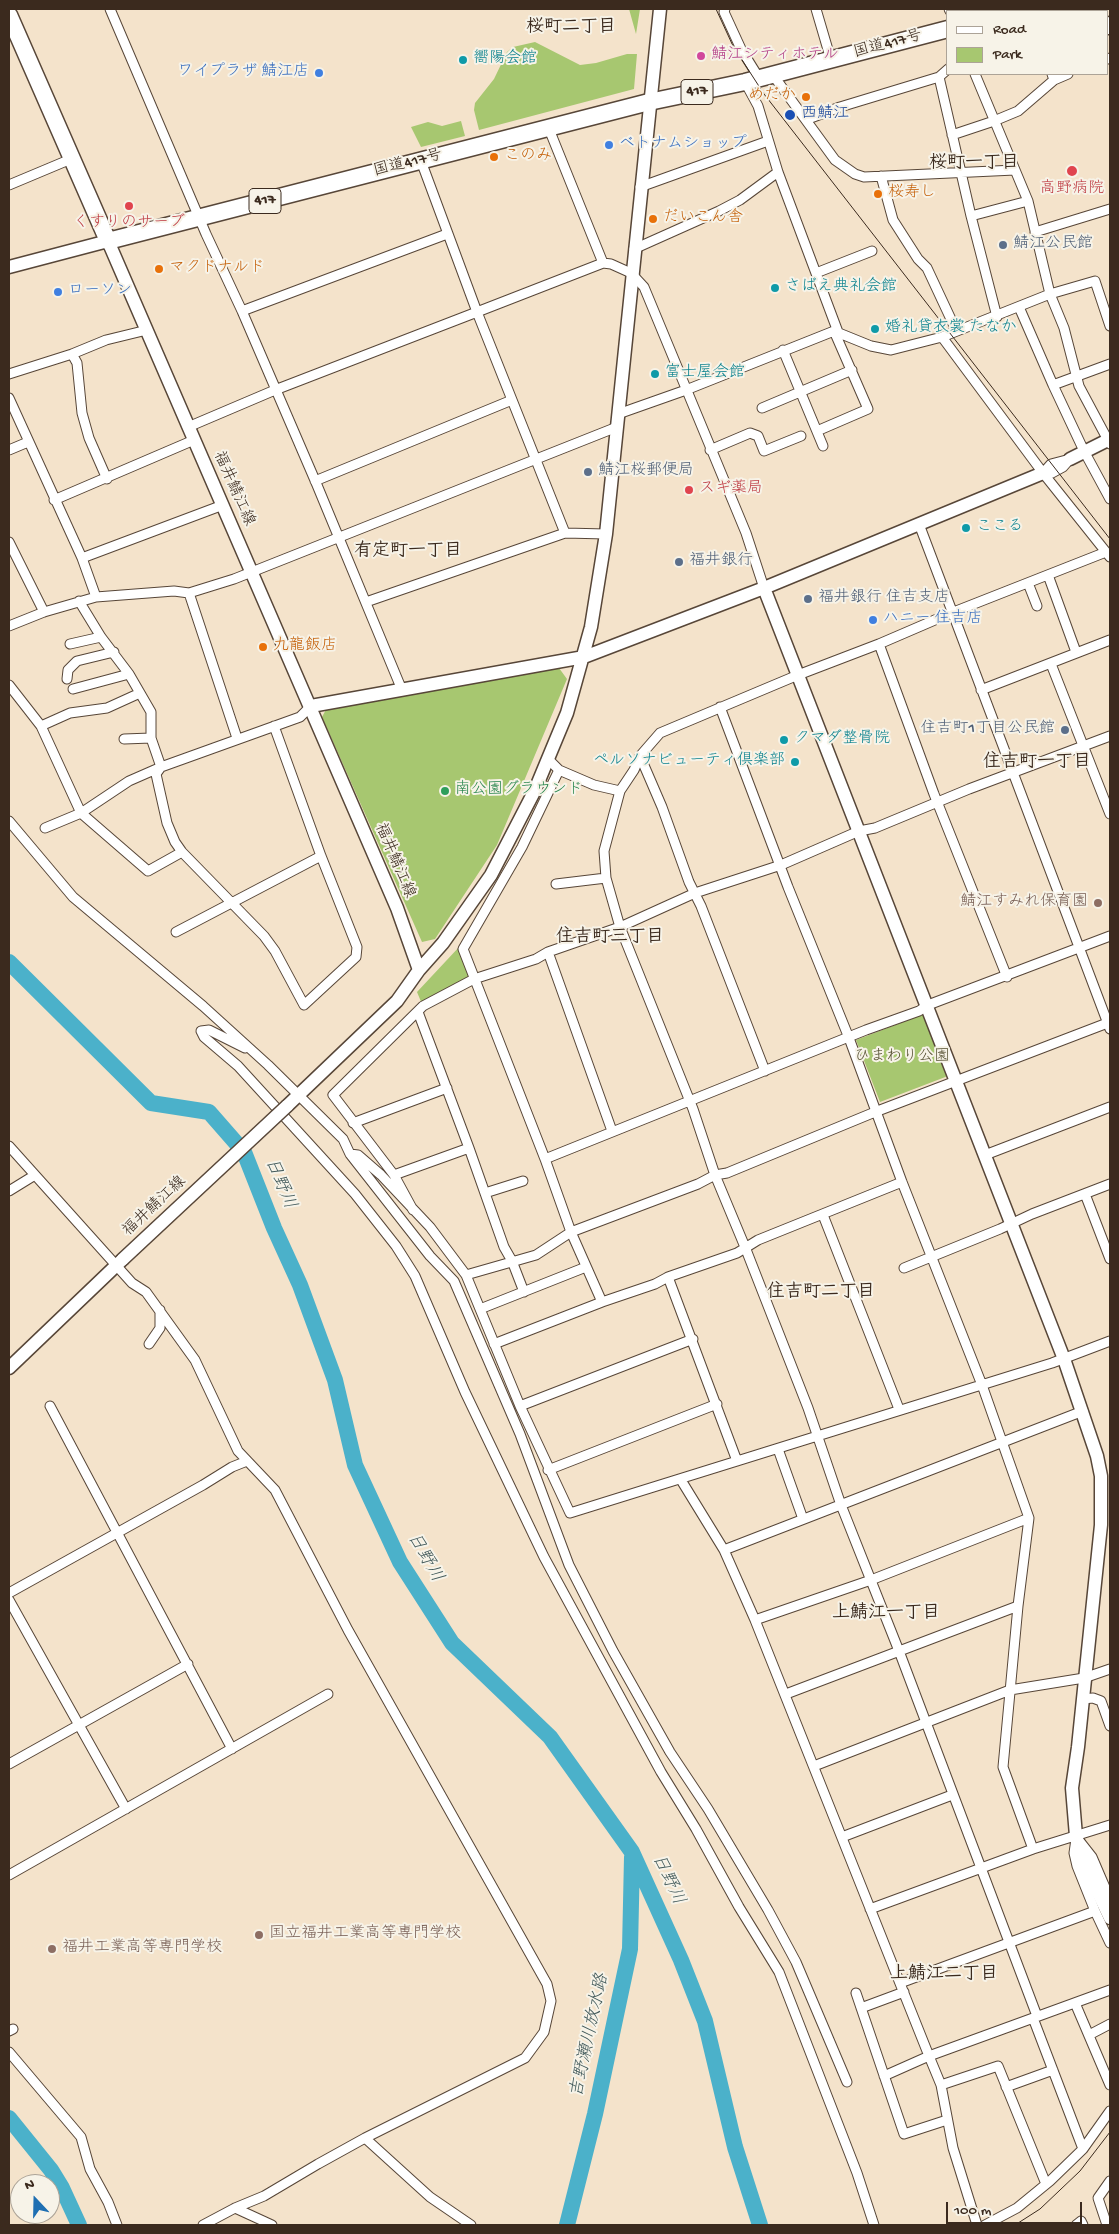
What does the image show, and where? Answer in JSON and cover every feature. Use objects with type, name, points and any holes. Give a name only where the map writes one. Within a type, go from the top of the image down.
[{"type":"highway","points":[[9,15],[108,241]]},
{"type":"highway","name":"国道417号","points":[[108,241],[649,102],[759,78],[946,30]]},
{"type":"street","points":[[110,9],[276,390],[402,690]]},
{"type":"street","points":[[419,970],[443,943],[491,875],[535,790],[567,712],[584,657],[591,627],[606,534],[631,272],[660,9]]},
{"type":"street","points":[[725,9],[741,49],[759,78],[808,120],[835,160],[855,174],[864,177],[1015,170]]},
{"type":"street","points":[[816,9],[831,60]]},
{"type":"street","points":[[808,120],[840,107],[940,78],[946,72]]},
{"type":"street","points":[[45,828],[81,813],[129,781],[237,738],[300,717],[311,706],[584,657],[764,588],[1043,473],[1051,464],[1070,459],[1109,441],[1079,386],[1064,328],[1050,294],[1028,201],[975,75]]},
{"type":"street","points":[[952,135],[1018,111],[1053,77]]},
{"type":"street","points":[[759,78],[758,106],[778,172],[836,331],[868,409],[816,431]]},
{"type":"street","points":[[940,78],[971,216],[997,317]]},
{"type":"street","points":[[550,128],[603,263]]},
{"type":"street","points":[[640,187],[768,141]]},
{"type":"street","points":[[9,185],[71,159]]},
{"type":"street","points":[[421,160],[477,312],[565,533]]},
{"type":"street","points":[[634,249],[740,200],[778,172]]},
{"type":"street","points":[[880,176],[893,220],[918,259],[927,268],[956,330]]},
{"type":"street","points":[[971,216],[1028,201]]},
{"type":"street","points":[[1035,232],[1110,210]]},
{"type":"street","points":[[242,311],[447,234]]},
{"type":"street","points":[[9,267],[108,241]]},
{"type":"street","name":"福井鯖江線","points":[[9,1368],[299,1096],[396,1001],[419,970],[397,908],[311,706],[108,241]]},
{"type":"street","points":[[816,272],[872,251]]},
{"type":"street","points":[[188,427],[276,390],[603,263],[631,272],[644,287],[746,533],[764,588],[1012,1223],[1083,1411],[1102,1476],[1106,1525],[1084,1678],[1072,1788],[1076,1836],[1074,1853],[1077,1866],[1110,1942]]},
{"type":"street","points":[[9,626],[44,612],[96,597],[174,591],[188,593],[252,572],[535,459],[686,390],[783,350],[836,331],[871,346],[891,350],[942,337],[956,330],[997,317],[1050,294],[1095,281],[1109,313],[1110,326]]},
{"type":"street","points":[[1019,307],[1084,451],[1110,499]]},
{"type":"street","points":[[9,374],[72,354],[106,340],[148,330]]},
{"type":"street","points":[[942,337],[1043,473],[1108,555],[1048,575],[951,612],[880,644],[798,675],[660,733],[640,756],[634,770],[620,791],[604,852],[606,878],[620,927],[690,1102],[714,1175],[745,1247],[841,1504],[1010,1942],[1053,2070],[1083,2150]]},
{"type":"street","points":[[783,350],[823,446]]},
{"type":"street","points":[[72,354],[77,362],[82,413],[89,438],[107,479]]},
{"type":"street","points":[[1053,385],[1110,364]]},
{"type":"street","points":[[762,408],[852,370]]},
{"type":"street","points":[[9,398],[82,558],[96,597]]},
{"type":"street","points":[[315,481],[512,400]]},
{"type":"street","points":[[710,450],[750,433],[758,436],[764,451],[801,436]]},
{"type":"street","points":[[54,500],[107,479],[194,440]]},
{"type":"street","points":[[9,450],[28,442]]},
{"type":"street","points":[[82,558],[223,505]]},
{"type":"street","points":[[466,1274],[536,1255],[571,1232],[698,1184],[714,1175],[727,1173],[875,1112],[1110,1024],[1012,774],[919,524]]},
{"type":"street","points":[[366,602],[565,533],[606,534]]},
{"type":"street","points":[[9,542],[44,612]]},
{"type":"street","points":[[1048,575],[1076,652]]},
{"type":"street","points":[[1028,583],[1037,606]]},
{"type":"street","points":[[188,593],[237,738]]},
{"type":"street","points":[[79,601],[101,636],[130,674],[151,712],[151,738],[161,767]]},
{"type":"street","points":[[70,644],[101,636]]},
{"type":"street","points":[[981,690],[1110,640]]},
{"type":"street","points":[[880,644],[938,802],[1007,977]]},
{"type":"street","points":[[67,679],[68,670],[77,661],[114,652]]},
{"type":"street","points":[[1051,664],[1108,802],[1110,814]]},
{"type":"street","points":[[73,689],[130,674]]},
{"type":"street","points":[[9,685],[41,726],[81,813],[148,871],[182,852]]},
{"type":"street","points":[[41,726],[70,713],[108,708],[140,693]]},
{"type":"street","points":[[720,708],[1004,1442],[1029,1518],[1018,1606],[1004,1768],[1033,1849]]},
{"type":"street","points":[[161,767],[156,774],[167,823],[182,852],[264,936],[275,951],[304,1005],[356,957],[357,947],[320,856],[299,791],[274,726]]},
{"type":"street","points":[[413,1210],[394,1175],[333,1095],[423,1006],[474,979],[536,959],[548,952],[620,927],[695,893],[781,865],[859,831],[875,828],[1110,736]]},
{"type":"street","points":[[124,739],[151,738]]},
{"type":"street","points":[[640,756],[662,807],[689,882],[765,1071]]},
{"type":"street","points":[[548,759],[558,770],[594,785],[620,791]]},
{"type":"street","points":[[558,770],[522,847],[463,950],[545,1159],[571,1232],[602,1302]]},
{"type":"street","points":[[9,821],[73,897],[203,1006],[343,1139],[350,1154],[430,1256],[454,1280],[520,1434],[569,1565],[613,1651],[670,1752],[708,1809],[768,1910],[796,1962],[847,2082]]},
{"type":"street","points":[[176,932],[320,856]]},
{"type":"street","points":[[556,884],[606,878]]},
{"type":"street","points":[[545,1159],[919,1011],[928,1005],[1007,977],[1110,936]]},
{"type":"street","points":[[548,952],[612,1131]]},
{"type":"street","points":[[418,1012],[504,1247],[512,1261],[524,1292]]},
{"type":"street","points":[[252,1052],[209,1030],[201,1031],[204,1037],[238,1066],[355,1194],[396,1246],[415,1276],[465,1392],[544,1557],[661,1772],[779,1972],[857,2173],[874,2225]]},
{"type":"street","points":[[353,1123],[446,1088]]},
{"type":"street","points":[[985,1155],[1110,1107]]},
{"type":"street","points":[[9,1146],[120,1262],[132,1282],[146,1292],[195,1360],[238,1451],[275,1490],[348,1630],[547,1984],[552,2001],[544,2032],[525,2058],[365,2138],[264,2196],[235,2208],[203,2225]]},
{"type":"street","points":[[394,1175],[469,1148]]},
{"type":"street","points":[[350,1154],[358,1155],[381,1175],[430,1227],[466,1274],[520,1406],[548,1470],[570,1512],[681,1480],[737,1460],[982,1385],[1064,1359],[1110,1341]]},
{"type":"street","points":[[9,1191],[35,1175]]},
{"type":"street","points":[[485,1193],[523,1181]]},
{"type":"street","points":[[494,1344],[602,1302],[655,1284],[668,1277],[737,1253],[745,1247],[902,1182]]},
{"type":"street","points":[[904,1268],[1110,1184]]},
{"type":"street","points":[[1085,1194],[1110,1259]]},
{"type":"street","points":[[823,1215],[899,1410]]},
{"type":"street","points":[[480,1309],[586,1267]]},
{"type":"street","points":[[668,1277],[693,1339],[737,1460]]},
{"type":"street","points":[[149,1344],[160,1328],[160,1310]]},
{"type":"street","points":[[520,1406],[693,1339]]},
{"type":"street","points":[[548,1470],[717,1404]]},
{"type":"street","points":[[50,1406],[232,1749]]},
{"type":"street","points":[[724,1550],[1083,1411]]},
{"type":"street","points":[[778,1449],[803,1519]]},
{"type":"street","points":[[9,1593],[232,1467],[247,1461]]},
{"type":"street","points":[[681,1480],[724,1550],[755,1620],[941,2084],[953,2148],[977,2225]]},
{"type":"street","points":[[755,1620],[871,1580],[1029,1518]]},
{"type":"street","points":[[9,1600],[126,1809]]},
{"type":"street","points":[[786,1694],[1018,1606]]},
{"type":"street","points":[[9,1764],[188,1664]]},
{"type":"street","points":[[814,1766],[1010,1690],[1084,1678],[1110,1669]]},
{"type":"street","points":[[9,1875],[328,1694]]},
{"type":"street","points":[[1083,1699],[1093,1698],[1101,1701],[1110,1726]]},
{"type":"street","points":[[842,1837],[952,1795]]},
{"type":"street","points":[[870,1909],[1033,1849],[1110,1824]]},
{"type":"street","points":[[1076,1836],[1092,1857],[1110,1899]]},
{"type":"street","points":[[1076,1836],[1090,1876],[1110,1918]]},
{"type":"street","points":[[900,1983],[1095,1911]]},
{"type":"street","points":[[884,2076],[929,2056],[1110,1990]]},
{"type":"street","points":[[861,2008],[904,1992]]},
{"type":"street","points":[[856,1993],[904,2134],[947,2120]]},
{"type":"street","points":[[1076,2002],[1110,2085]]},
{"type":"street","points":[[1089,2035],[1110,2024]]},
{"type":"street","points":[[9,2052],[81,2137],[90,2170],[108,2202],[117,2225]]},
{"type":"street","points":[[941,2084],[998,2066],[1046,2184]]},
{"type":"street","points":[[1006,2087],[1053,2070]]},
{"type":"street","points":[[985,2225],[1018,2208],[1046,2184],[1083,2150],[1110,2112]]},
{"type":"street","points":[[365,2138],[430,2197],[471,2225]]},
{"type":"street","points":[[1107,2225],[1098,2198],[1110,2181]]},
{"type":"street","points":[[235,2208],[272,2225]]},
{"type":"street","points":[[1076,2225],[1081,2221],[1083,2225]]},
{"type":"green space","points":[[629,9],[640,9],[636,34]]},
{"type":"green space","points":[[535,42],[580,65],[596,63],[627,54],[637,54],[634,89],[479,130],[474,110],[475,103],[494,79],[507,52],[513,47]]},
{"type":"green space","points":[[461,121],[465,136],[421,147],[411,127],[428,122],[442,126]]},
{"type":"green space","name":"南公園グラウンド","points":[[559,668],[567,679],[497,845],[435,939],[422,942],[322,717],[329,704]]},
{"type":"green space","points":[[460,946],[472,978],[422,1004],[417,992]]},
{"type":"green space","name":"ひまわり公園","points":[[924,1014],[948,1076],[880,1102],[856,1040]]},
{"type":"waterway","name":"日野川","points":[[9,962],[151,1103],[209,1112],[244,1152],[274,1228],[300,1285],[335,1380],[355,1465],[400,1562],[452,1643],[550,1737],[632,1852],[681,1960],[705,2021],[735,2147],[760,2225]]},
{"type":"waterway","name":"吉野瀬川放水路","points":[[567,2225],[595,2114],[630,1949],[632,1857]]},
{"type":"waterway","points":[[9,2118],[51,2170],[62,2188],[79,2225]]},
{"type":"tram line","points":[[716,9],[733,46],[764,94],[1110,539]]},
{"type":"tram line","points":[[1015,2225],[1040,2209],[1080,2171],[1110,2132]]},
{"type":"place","name":"鯖江シティホテル","points":[[701,56]]},
{"type":"place","name":"嚮陽会館","points":[[463,60]]},
{"type":"place","name":"ワイプラザ 鯖江店","points":[[319,73]]},
{"type":"place","name":"めだか","points":[[806,97]]},
{"type":"place","name":"西鯖江","points":[[790,115]]},
{"type":"place","name":"ベトナムショップ","points":[[609,145]]},
{"type":"place","name":"このみ","points":[[494,157]]},
{"type":"place","name":"高野病院","points":[[1072,171]]},
{"type":"place","name":"桜寿し","points":[[878,194]]},
{"type":"place","name":"くすりのサーブ","points":[[129,206]]},
{"type":"place","name":"だいこん舎","points":[[653,219]]},
{"type":"place","name":"鯖江公民館","points":[[1003,245]]},
{"type":"place","name":"マクドナルド","points":[[159,269]]},
{"type":"place","name":"さばえ典礼会館","points":[[775,288]]},
{"type":"place","name":"ローソン","points":[[58,292]]},
{"type":"place","name":"婚礼貸衣裳 たなか","points":[[875,329]]},
{"type":"place","name":"富士屋会館","points":[[655,374]]},
{"type":"place","name":"鯖江桜郵便局","points":[[588,472]]},
{"type":"place","name":"スギ薬局","points":[[689,490]]},
{"type":"place","name":"ここる","points":[[966,528]]},
{"type":"place","name":"福井銀行","points":[[679,562]]},
{"type":"place","name":"福井銀行 住吉支店","points":[[808,599]]},
{"type":"place","name":"ハニー 住吉店","points":[[873,620]]},
{"type":"place","name":"九龍飯店","points":[[263,647]]},
{"type":"place","name":"住吉町1丁目公民館","points":[[1065,730]]},
{"type":"place","name":"クマダ整骨院","points":[[784,740]]},
{"type":"place","name":"ペルソナビューティ倶楽部","points":[[795,762]]},
{"type":"place","name":"南公園グラウンド","points":[[445,791]]},
{"type":"place","name":"鯖江すみれ保育園","points":[[1098,903]]},
{"type":"place","name":"国立福井工業高等専門学校","points":[[259,1935]]},
{"type":"place","name":"福井工業高等専門学校","points":[[52,1949]]},
{"type":"district","name":"桜町二丁目","points":[[571,28]]},
{"type":"district","name":"桜町一丁目","points":[[974,164]]},
{"type":"district","name":"有定町一丁目","points":[[408,552]]},
{"type":"district","name":"住吉町一丁目","points":[[1037,763]]},
{"type":"district","name":"住吉町三丁目","points":[[610,938]]},
{"type":"district","name":"住吉町二丁目","points":[[821,1293]]},
{"type":"district","name":"上鯖江一丁目","points":[[886,1614]]},
{"type":"district","name":"上鯖江二丁目","points":[[944,1975]]}]
